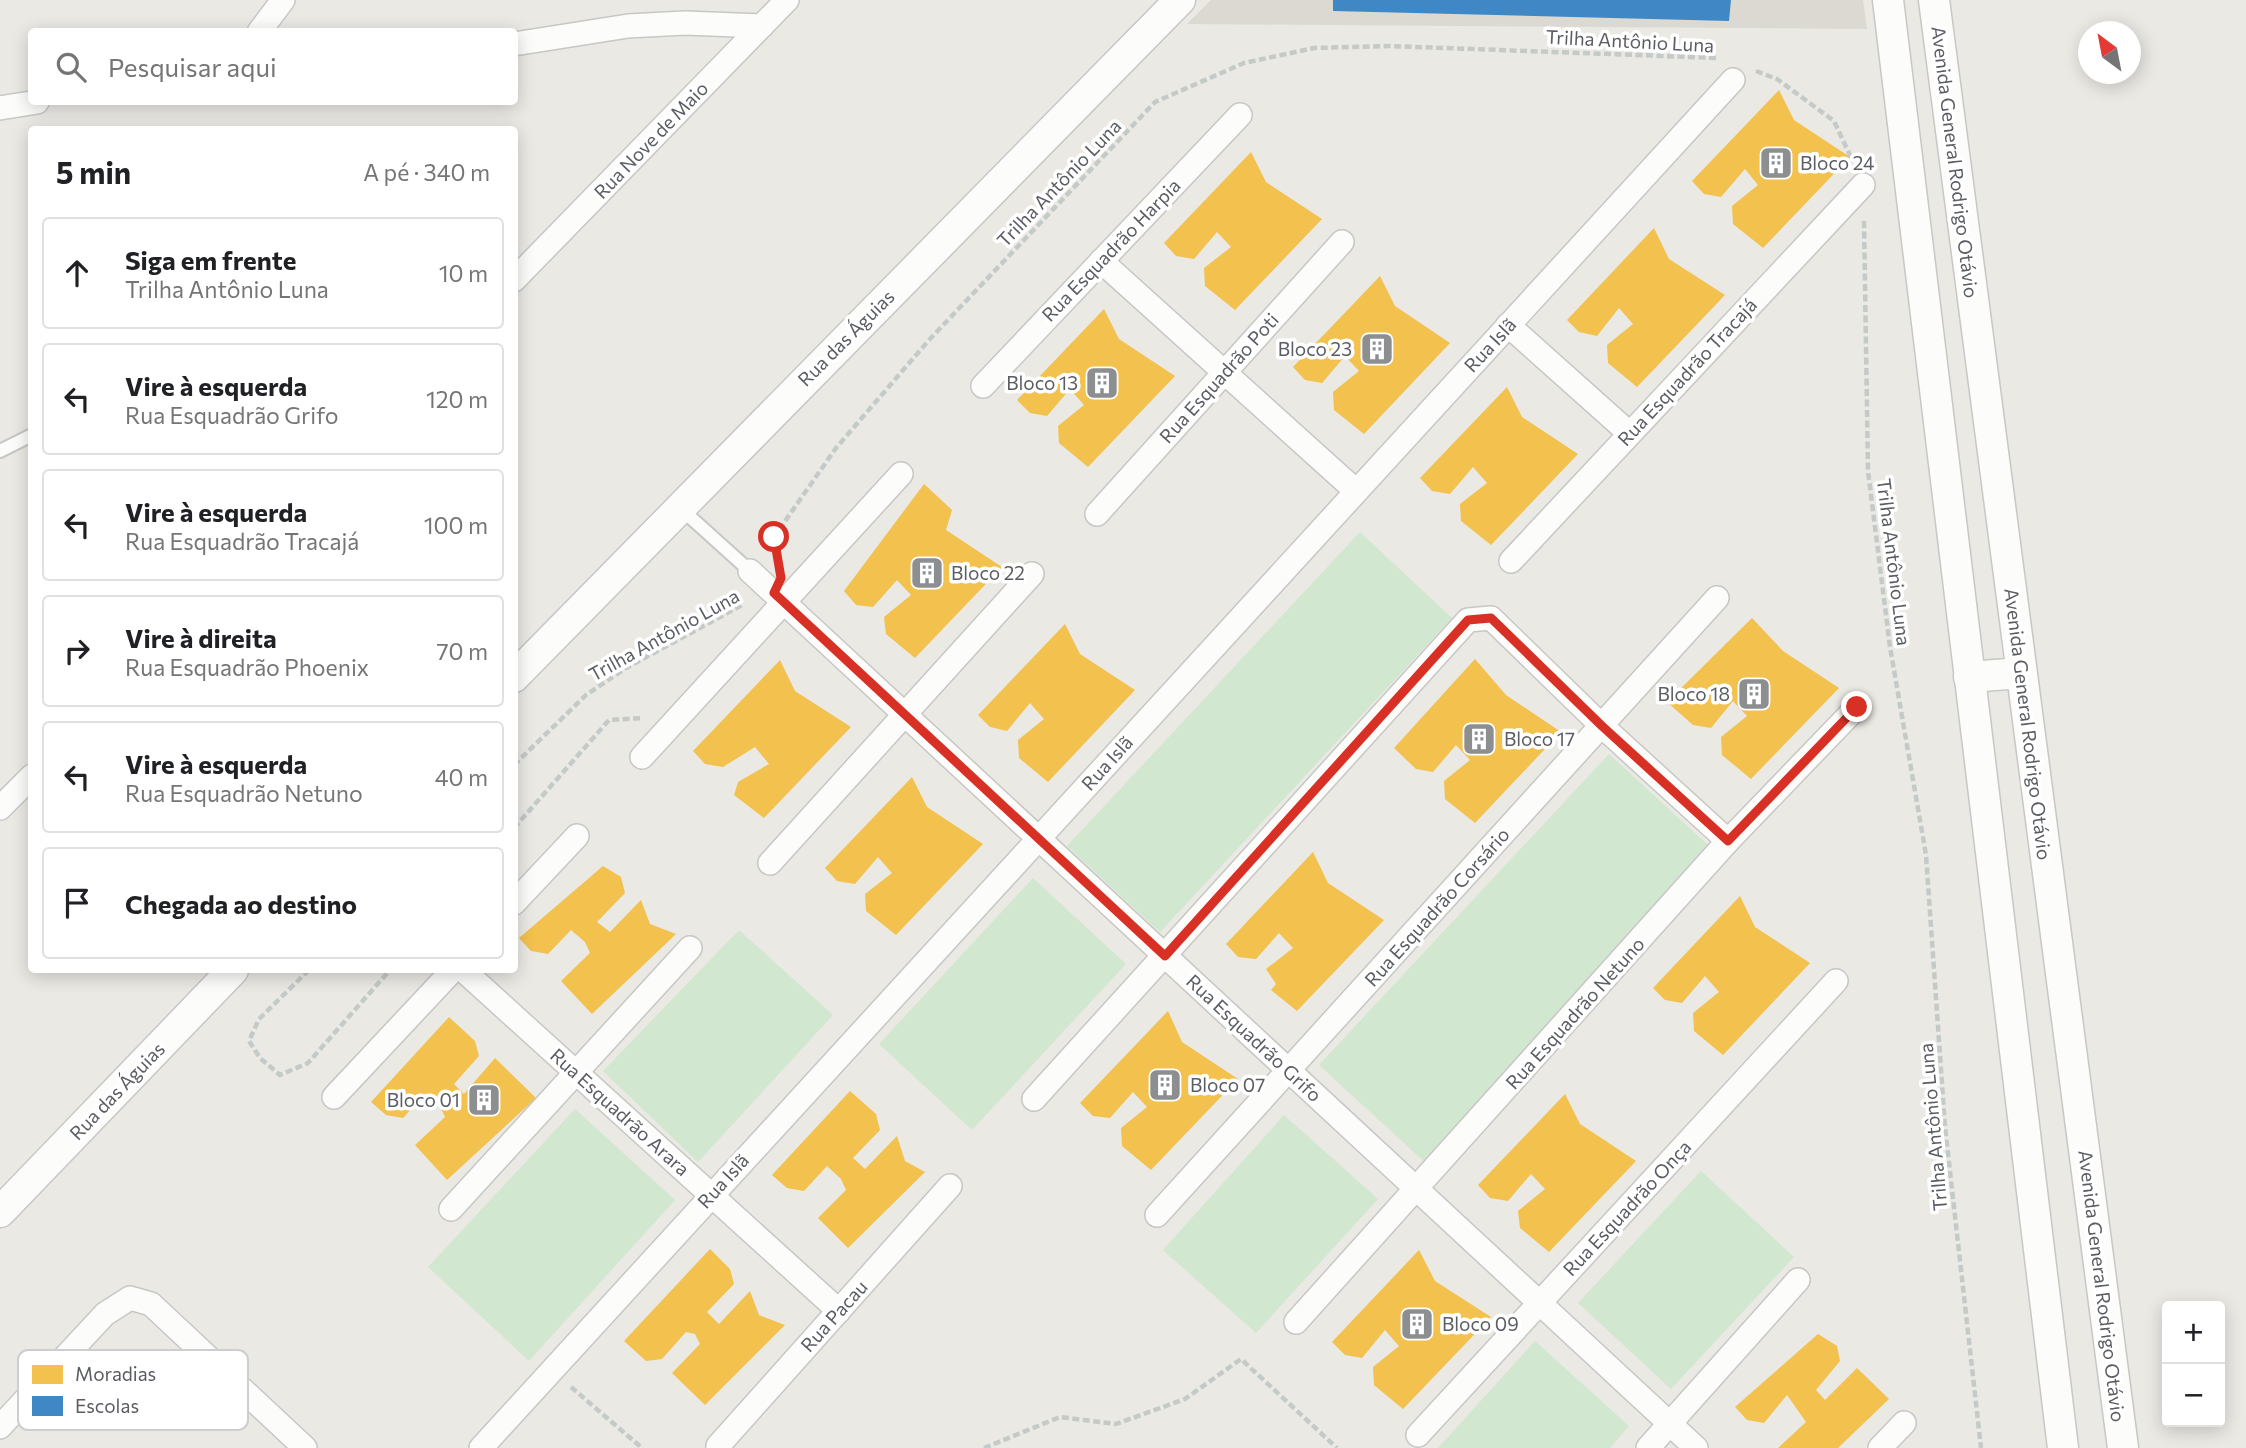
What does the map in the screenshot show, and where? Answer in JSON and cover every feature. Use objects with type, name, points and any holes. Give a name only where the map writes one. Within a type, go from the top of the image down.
[{"type":"street","points":[[262,28],[283,0]]},
{"type":"street","name":"Rua Nove de Maio","points":[[518,276],[787,0]]},
{"type":"street","name":"Rua das Águias","points":[[518,673],[1180,0]]},
{"type":"street","points":[[1888,0],[2063,1448]]},
{"type":"street","name":"Avenida General Rodrigo Otávio","points":[[1934,0],[2123,1448]]},
{"type":"street","points":[[518,43],[628,26],[685,23],[762,26]]},
{"type":"street","name":"Rua Islã","points":[[481,1448],[1508,325],[1733,69]]},
{"type":"street","points":[[0,107],[28,103]]},
{"type":"street","name":"Rua Esquadrão Harpia","points":[[983,386],[1240,115]]},
{"type":"street","name":"Rua Esquadrão Tracajá","points":[[1511,561],[1863,184]]},
{"type":"street","name":"Rua Esquadrão Poti","points":[[1097,514],[1342,242]]},
{"type":"street","points":[[1101,261],[1356,491]]},
{"type":"street","points":[[1508,325],[1629,433]]},
{"type":"street","points":[[642,757],[779,598],[901,474]]},
{"type":"street","name":"Rua Esquadrão Grifo","points":[[750,571],[1696,1448]]},
{"type":"street","points":[[770,863],[1032,574]]},
{"type":"street","name":"Rua Esquadrão Corsário","points":[[1157,1215],[1717,598]]},
{"type":"street","points":[[1034,1099],[1468,620],[1491,618],[1602,726],[1728,841]]},
{"type":"street","points":[[1969,677],[2021,673]]},
{"type":"street","name":"Rua Esquadrão Netuno","points":[[1296,1322],[1728,841],[1857,707]]},
{"type":"street","points":[[0,808],[28,780]]},
{"type":"street","points":[[518,899],[577,836]]},
{"type":"street","points":[[450,1209],[690,948]]},
{"type":"street","name":"Rua das Águias","points":[[0,1212],[230,973]]},
{"type":"street","points":[[334,1097],[450,973]]},
{"type":"street","name":"Rua Esquadrão Arara","points":[[466,973],[839,1311]]},
{"type":"street","name":"Rua Esquadrão Onça","points":[[1418,1435],[1836,981]]},
{"type":"street","name":"Rua Pacau","points":[[718,1446],[950,1186]]},
{"type":"street","points":[[1648,1448],[1798,1280]]},
{"type":"street","points":[[72,1350],[105,1314],[130,1298],[151,1304],[200,1350]]},
{"type":"street","points":[[248,1395],[305,1448]]},
{"type":"street","points":[[0,1427],[18,1408]]},
{"type":"street","points":[[1881,1448],[1903,1423]]},
{"type":"lane","points":[[0,451],[28,437]]},
{"type":"lane","points":[[679,507],[750,571]]},
{"type":"path","name":"Trilha Antônio Luna","points":[[518,761],[586,695],[626,668],[739,606],[779,598],[781,578],[774,537],[836,448],[929,340],[1155,102],[1244,63],[1314,48],[1404,46],[1713,56],[1733,69],[1777,79],[1834,121],[1863,184],[1868,471],[1890,647],[1926,855],[1945,1127],[1981,1448]]},
{"type":"path","points":[[518,823],[609,720],[655,718]]},
{"type":"path","points":[[306,973],[259,1019],[249,1041],[260,1058],[280,1075],[308,1063],[387,973]]},
{"type":"path","points":[[984,1448],[1060,1417],[1116,1423],[1185,1399],[1241,1359],[1337,1448]]},
{"type":"path","points":[[552,1370],[642,1448]]},
{"type":"shaded area","points":[[1211,0],[1863,0],[1867,29],[1187,24]]},
{"type":"green space","points":[[1360,532],[1452,618],[1160,932],[1067,846]]},
{"type":"green space","points":[[1609,754],[1720,856],[1430,1167],[1319,1065]]},
{"type":"green space","points":[[1033,878],[1126,964],[972,1130],[879,1044]]},
{"type":"green space","points":[[739,930],[833,1015],[698,1162],[603,1071]]},
{"type":"green space","points":[[575,1109],[675,1200],[529,1361],[428,1267]]},
{"type":"green space","points":[[1284,1115],[1378,1199],[1256,1333],[1163,1250]]},
{"type":"green space","points":[[1701,1171],[1794,1257],[1671,1389],[1578,1303]]},
{"type":"green space","points":[[1535,1341],[1629,1426],[1610,1448],[1438,1448]]},
{"type":"building: Moradias","name":"Bloco 24","points":[[1779,90],[1794,120],[1850,157],[1763,248],[1733,224],[1732,206],[1758,185],[1745,169],[1721,197],[1704,194],[1692,181]]},
{"type":"building: Moradias","points":[[1251,152],[1266,182],[1322,219],[1235,310],[1205,286],[1204,268],[1231,247],[1217,232],[1194,259],[1176,256],[1164,243]]},
{"type":"building: Moradias","points":[[1654,228],[1669,259],[1725,295],[1637,387],[1608,363],[1607,345],[1633,324],[1619,308],[1597,336],[1579,332],[1567,320]]},
{"type":"building: Moradias","name":"Bloco 23","points":[[1380,276],[1395,306],[1450,343],[1364,434],[1334,410],[1333,392],[1359,371],[1345,356],[1322,383],[1305,380],[1293,367]]},
{"type":"building: Moradias","name":"Bloco 13","points":[[1104,309],[1119,339],[1175,376],[1088,467],[1059,443],[1058,426],[1084,405],[1070,389],[1047,416],[1030,413],[1017,400]]},
{"type":"building: Moradias","points":[[1507,387],[1522,417],[1578,454],[1491,545],[1461,521],[1460,504],[1487,483],[1473,467],[1450,494],[1432,491],[1420,478]]},
{"type":"building: Moradias","name":"Bloco 22","points":[[924,484],[952,510],[946,530],[1002,567],[915,658],[886,634],[884,617],[911,595],[897,580],[873,607],[856,605],[844,591]]},
{"type":"building: Moradias","name":"Bloco 18","points":[[1752,618],[1783,651],[1839,688],[1751,779],[1722,755],[1721,737],[1747,716],[1733,701],[1711,728],[1693,725],[1667,702]]},
{"type":"building: Moradias","points":[[1065,624],[1080,654],[1135,690],[1048,782],[1019,758],[1018,740],[1044,719],[1030,703],[1007,731],[990,727],[978,715]]},
{"type":"building: Moradias","name":"Bloco 17","points":[[1475,659],[1506,695],[1561,732],[1475,823],[1445,799],[1444,781],[1470,760],[1456,745],[1433,772],[1416,769],[1394,748]]},
{"type":"building: Moradias","points":[[780,660],[795,691],[851,727],[764,818],[734,795],[738,782],[769,764],[755,747],[723,767],[705,764],[693,751]]},
{"type":"building: Moradias","points":[[912,777],[927,807],[983,844],[896,935],[866,911],[865,894],[892,873],[878,857],[855,884],[837,881],[825,868]]},
{"type":"building: Moradias","points":[[1313,852],[1328,883],[1384,920],[1297,1011],[1271,990],[1276,984],[1266,969],[1293,948],[1279,933],[1256,959],[1238,957],[1226,944]]},
{"type":"building: Moradias","points":[[603,866],[621,877],[625,893],[597,922],[610,932],[641,900],[650,924],[676,934],[592,1014],[561,981],[590,953],[585,942],[571,930],[548,954],[531,951],[519,938]]},
{"type":"building: Moradias","points":[[1740,896],[1755,927],[1810,963],[1723,1055],[1694,1031],[1693,1013],[1719,992],[1705,976],[1682,1003],[1665,1000],[1653,988]]},
{"type":"building: Moradias","name":"Bloco 07","points":[[1168,1011],[1182,1042],[1238,1079],[1151,1170],[1122,1146],[1121,1128],[1147,1107],[1133,1092],[1110,1118],[1093,1116],[1080,1103]]},
{"type":"building: Moradias","name":"Bloco 01","points":[[449,1017],[475,1041],[479,1056],[454,1084],[464,1094],[495,1058],[536,1098],[447,1180],[415,1145],[445,1117],[440,1106],[426,1093],[403,1118],[386,1115],[371,1102]]},
{"type":"building: Moradias","points":[[850,1091],[876,1114],[880,1130],[853,1158],[865,1169],[897,1136],[905,1161],[925,1172],[848,1248],[818,1218],[846,1190],[841,1179],[827,1166],[804,1191],[787,1188],[772,1175]]},
{"type":"building: Moradias","points":[[1565,1094],[1580,1124],[1636,1161],[1549,1252],[1520,1228],[1518,1211],[1545,1189],[1531,1174],[1508,1201],[1490,1198],[1478,1185]]},
{"type":"building: Moradias","points":[[710,1249],[730,1269],[734,1284],[707,1312],[719,1324],[750,1291],[759,1315],[785,1325],[705,1405],[672,1373],[700,1344],[695,1334],[686,1332],[662,1359],[646,1361],[624,1341]]},
{"type":"building: Moradias","name":"Bloco 09","points":[[1419,1250],[1435,1281],[1491,1317],[1403,1409],[1374,1385],[1373,1367],[1399,1346],[1385,1330],[1362,1358],[1345,1355],[1332,1342]]},
{"type":"building: Moradias","points":[[1818,1334],[1837,1346],[1840,1361],[1816,1390],[1825,1400],[1857,1368],[1889,1399],[1838,1448],[1778,1448],[1806,1422],[1787,1395],[1764,1423],[1747,1420],[1735,1407]]},
{"type":"building: Escolas","points":[[1333,0],[1731,0],[1729,21],[1333,11]]},
{"type":"place","name":"Bloco 24","points":[[1776,163]]},
{"type":"place","name":"Bloco 23","points":[[1377,349]]},
{"type":"place","name":"Bloco 13","points":[[1102,383]]},
{"type":"place","name":"Bloco 22","points":[[927,573]]},
{"type":"place","name":"Bloco 18","points":[[1754,694]]},
{"type":"place","name":"Bloco 17","points":[[1479,739]]},
{"type":"place","name":"Bloco 07","points":[[1165,1085]]},
{"type":"place","name":"Bloco 01","points":[[484,1100]]},
{"type":"place","name":"Bloco 09","points":[[1417,1324]]},
{"type":"route","points":[[774,537],[781,578],[774,593],[1165,956],[1468,620],[1491,618],[1602,726],[1728,841],[1857,707]]}]
